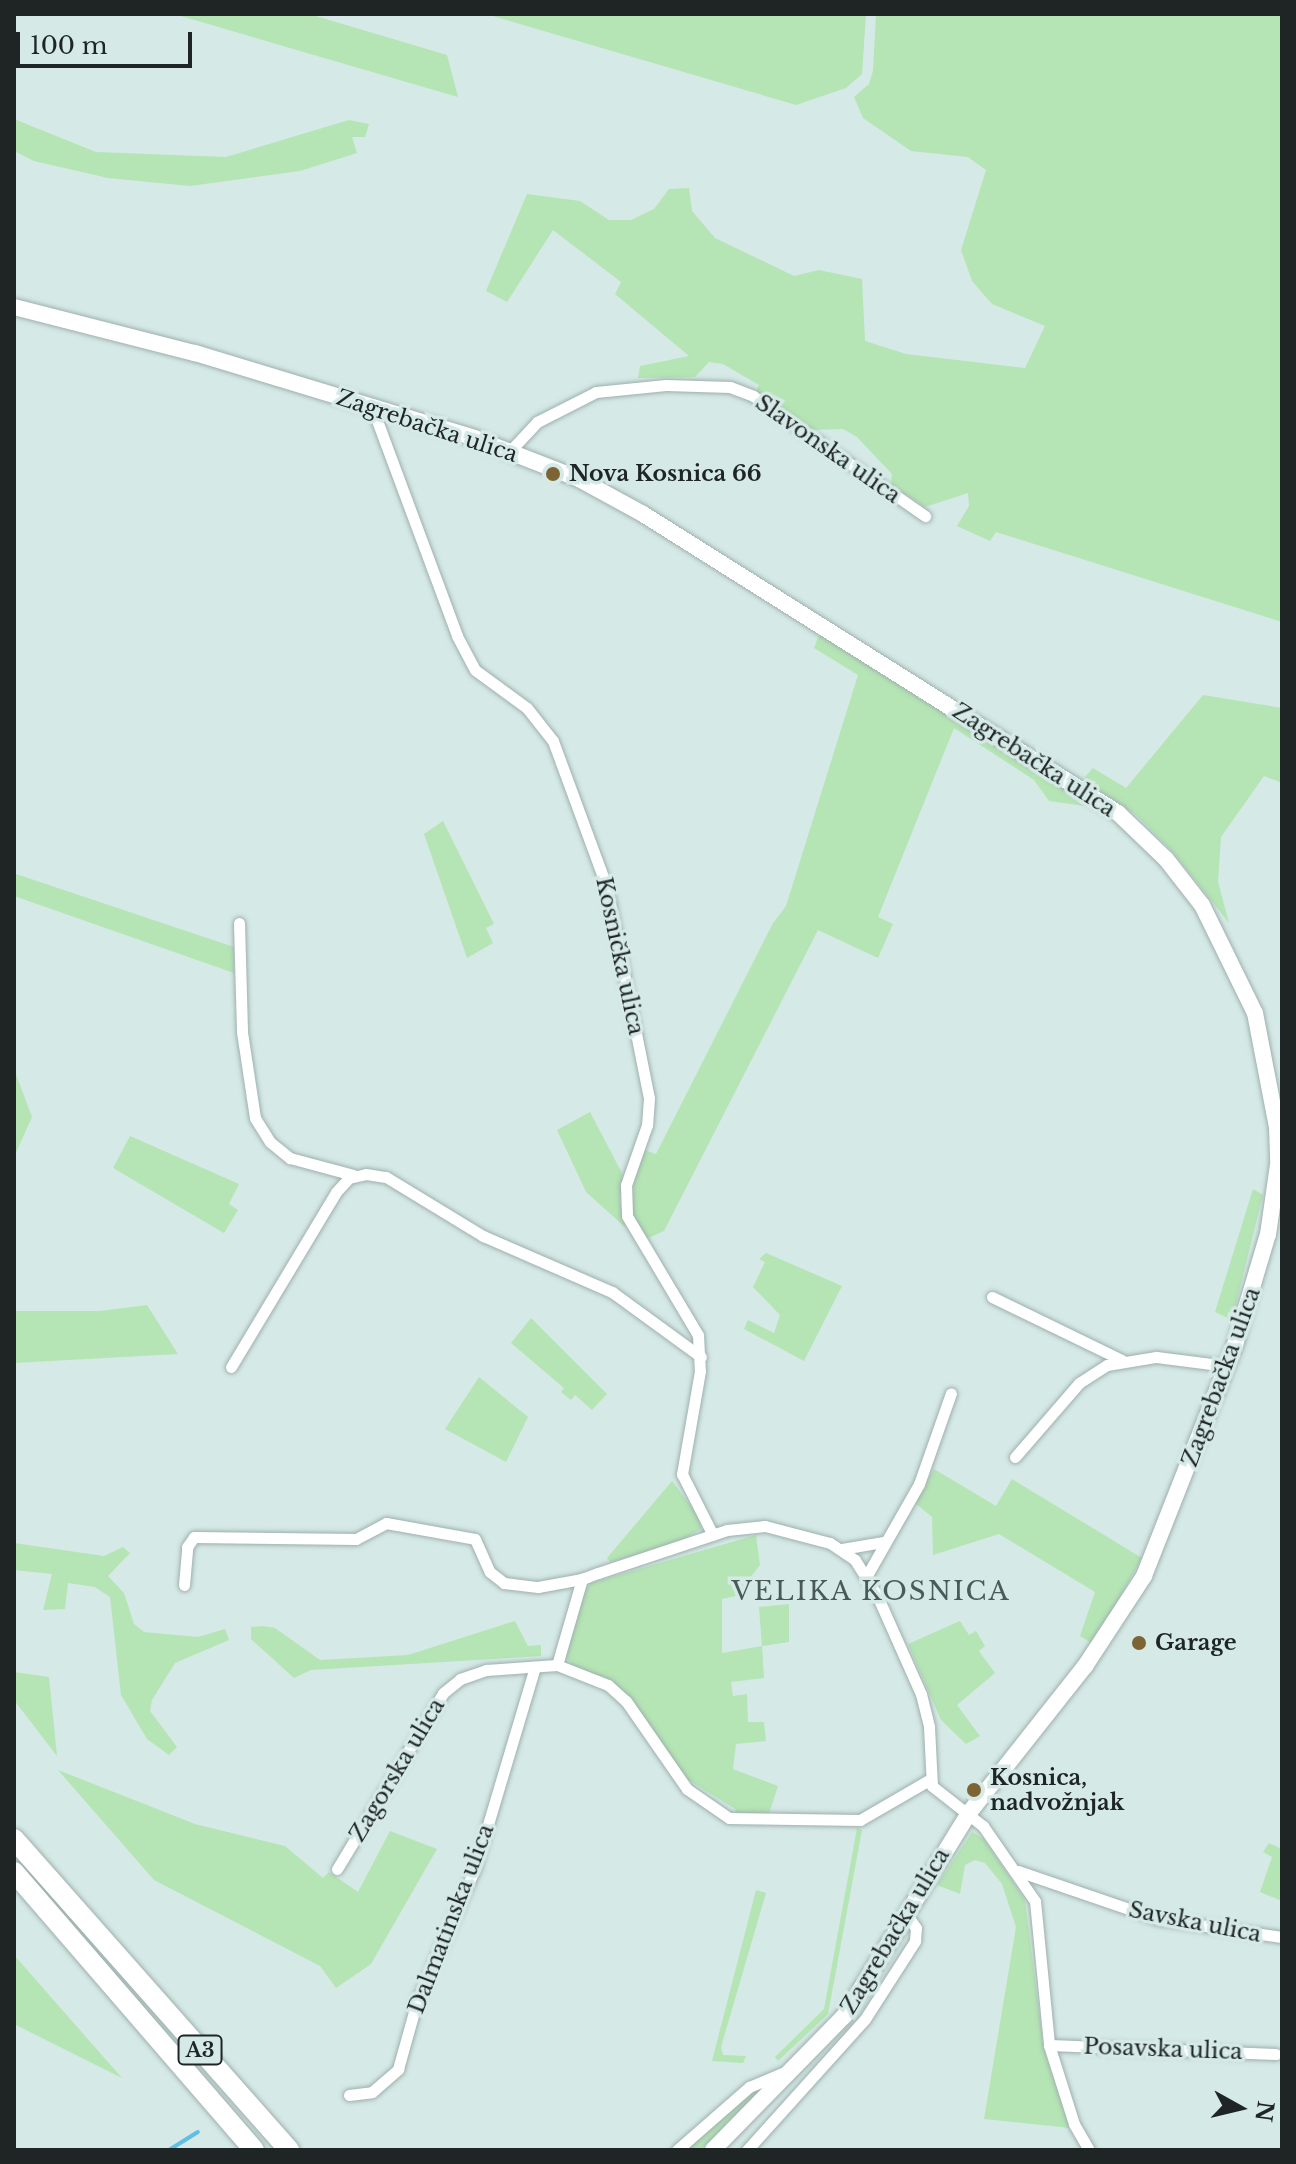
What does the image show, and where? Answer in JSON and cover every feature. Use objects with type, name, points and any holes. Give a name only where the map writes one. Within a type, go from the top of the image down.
[{"type":"highway","name":"A3","points":[[14,1839],[289,2150]]},
{"type":"highway","name":"A3","points":[[14,1872],[254,2150]]},
{"type":"street","name":"Zagrebačka ulica","points":[[14,307],[114,330],[510,451],[603,492],[720,560],[1080,786],[1166,859],[1222,938],[1262,1037],[1278,1146],[1275,1235],[1163,1535],[1129,1604],[969,1813],[844,2016],[798,2068],[713,2150]]},
{"type":"street","name":"Slavonska ulica","points":[[510,451],[537,422],[596,392],[666,385],[730,387],[753,396],[925,516]]},
{"type":"street","name":"Kosnička ulica","points":[[372,407],[466,654],[475,670],[542,724],[562,759],[617,921],[649,1098],[647,1125],[626,1185],[627,1216],[691,1318],[701,1357],[682,1474],[713,1535]]},
{"type":"street","points":[[239,923],[242,1032],[255,1118],[270,1142],[290,1158],[353,1175],[386,1177],[483,1236],[601,1286],[701,1357]]},
{"type":"street","points":[[231,1367],[336,1192],[353,1175]]},
{"type":"street","points":[[992,1297],[1122,1360]]},
{"type":"street","points":[[1015,1457],[1079,1383],[1122,1360],[1178,1358],[1227,1366]]},
{"type":"street","points":[[866,1577],[883,1542],[919,1484],[951,1393]]},
{"type":"street","points":[[184,1585],[187,1547],[194,1537],[356,1539],[386,1523],[475,1539],[490,1572],[504,1583],[538,1587],[582,1579],[713,1535],[765,1526],[808,1535],[842,1549],[866,1577],[924,1703],[929,1780],[969,1813],[1018,1871],[1038,1915],[1049,2045],[1074,2124],[1089,2150]]},
{"type":"street","points":[[842,1549],[883,1542]]},
{"type":"street","points":[[582,1579],[557,1665],[593,1677],[618,1693],[687,1789],[729,1818],[860,1820],[929,1780]]},
{"type":"street","name":"Zagorska ulica","points":[[337,1869],[451,1685],[476,1672],[557,1665]]},
{"type":"street","name":"Dalmatinska ulica","points":[[349,2095],[372,2092],[398,2069],[417,2001],[475,1868],[535,1667]]},
{"type":"street","name":"Savska ulica","points":[[1018,1871],[1158,1919],[1282,1937]]},
{"type":"street","points":[[747,2150],[865,2019],[915,1941],[916,1928],[907,1915]]},
{"type":"street","name":"Posavska ulica","points":[[1049,2045],[1276,2054]]},
{"type":"street","points":[[677,2150],[749,2087],[778,2071],[798,2068]]},
{"type":"green space","points":[[174,14],[309,14],[447,55],[458,97]]},
{"type":"green space","points":[[486,14],[866,14],[862,74],[846,88],[796,105]]},
{"type":"green space","points":[[876,14],[1282,14],[1282,622],[996,532],[990,541],[957,526],[969,506],[968,493],[925,507],[891,484],[892,474],[857,437],[843,429],[810,430],[755,393],[759,385],[723,364],[709,362],[695,377],[638,378],[640,366],[689,356],[615,294],[621,282],[553,230],[507,302],[486,291],[527,194],[580,201],[609,220],[631,220],[654,209],[669,189],[689,188],[692,211],[715,238],[794,276],[819,270],[862,279],[865,341],[906,354],[1025,368],[1045,326],[992,304],[972,281],[961,250],[986,170],[968,157],[911,151],[863,118],[854,97],[869,84],[873,71]]},
{"type":"green space","points":[[14,119],[96,152],[226,157],[349,120],[369,124],[365,137],[352,137],[357,153],[300,171],[190,186],[108,178],[34,161],[14,151]]},
{"type":"green space","points":[[820,632],[1092,807],[1049,801],[1034,780],[954,728],[878,917],[893,924],[878,958],[818,930],[664,1231],[644,1240],[632,1215],[635,1169],[644,1150],[656,1154],[773,923],[786,906],[858,675],[814,648]]},
{"type":"green space","points":[[1203,695],[1282,708],[1282,783],[1264,776],[1221,837],[1218,882],[1229,923],[1175,854],[1135,814],[1083,779],[1093,768],[1126,788]]},
{"type":"green space","points":[[443,821],[494,924],[486,928],[493,943],[467,958],[424,834]]},
{"type":"green space","points":[[16,874],[234,947],[234,973],[14,896]]},
{"type":"green space","points":[[14,1069],[32,1117],[14,1157]]},
{"type":"green space","points":[[590,1112],[623,1175],[620,1202],[625,1227],[586,1192],[557,1130]]},
{"type":"green space","points":[[130,1136],[239,1184],[229,1204],[238,1210],[224,1233],[113,1168]]},
{"type":"green space","points":[[1253,1189],[1263,1195],[1232,1320],[1215,1312]]},
{"type":"green space","points":[[766,1253],[842,1286],[804,1361],[744,1329],[748,1320],[774,1333],[780,1315],[753,1287],[765,1262],[759,1259]]},
{"type":"green space","points":[[147,1305],[178,1354],[14,1363],[14,1311],[100,1311]]},
{"type":"green space","points":[[531,1318],[607,1394],[592,1410],[575,1395],[571,1400],[561,1392],[564,1388],[511,1343]]},
{"type":"green space","points":[[479,1377],[528,1417],[506,1462],[445,1429]]},
{"type":"green space","points":[[934,1469],[996,1506],[1012,1479],[1142,1558],[1093,1644],[1080,1636],[1095,1592],[999,1534],[933,1555],[932,1517],[915,1503]]},
{"type":"green space","points":[[672,1481],[700,1518],[701,1529],[673,1546],[610,1562],[607,1558]]},
{"type":"green space","points":[[756,1535],[760,1565],[736,1596],[722,1599],[722,1653],[762,1646],[764,1678],[731,1682],[733,1696],[747,1694],[748,1722],[764,1722],[766,1741],[736,1744],[733,1769],[778,1786],[768,1817],[737,1816],[735,1809],[679,1774],[599,1677],[571,1664],[565,1655],[581,1595],[591,1583]]},
{"type":"green space","points":[[14,1543],[104,1556],[123,1547],[130,1553],[108,1576],[124,1593],[134,1624],[144,1632],[198,1637],[225,1629],[229,1640],[175,1663],[152,1700],[150,1711],[177,1747],[169,1755],[147,1739],[121,1695],[110,1597],[95,1587],[68,1583],[65,1609],[43,1610],[52,1574],[14,1570]]},
{"type":"green space","points":[[789,1604],[789,1642],[762,1646],[759,1607]]},
{"type":"green space","points":[[515,1621],[528,1646],[541,1645],[541,1656],[311,1670],[294,1678],[251,1639],[251,1627],[263,1626],[275,1628],[320,1660],[408,1655]]},
{"type":"green space","points":[[960,1621],[969,1635],[976,1631],[985,1646],[979,1651],[995,1673],[957,1705],[980,1736],[966,1744],[941,1720],[908,1644]]},
{"type":"green space","points":[[14,1672],[49,1677],[57,1756],[14,1700]]},
{"type":"green space","points":[[58,1770],[195,1824],[285,1846],[323,1878],[329,1872],[358,1892],[390,1831],[437,1849],[371,1964],[336,1988],[320,1966],[154,1880]]},
{"type":"green space","points":[[857,1828],[862,1830],[828,2014],[778,2061],[775,2057],[824,2009]]},
{"type":"green space","points":[[972,1832],[984,1839],[1025,1900],[1044,2050],[1070,2128],[984,2119],[1016,1927],[1002,1884],[985,1863],[975,1860],[965,1865],[960,1894],[937,1885]]},
{"type":"green space","points":[[1269,1843],[1282,1849],[1282,1901],[1260,1892],[1272,1857],[1263,1852]]},
{"type":"green space","points":[[756,1890],[766,1893],[721,2047],[723,2055],[746,2056],[743,2063],[712,2061]]},
{"type":"green space","points":[[14,1955],[122,2078],[14,2024]]},
{"type":"green space","points":[[779,2077],[700,2150],[682,2150],[752,2091]]},
{"type":"waterway","points":[[169,2150],[198,2132]]},
{"type":"place","name":"Nova Kosnica 66","points":[[553,474]]},
{"type":"place","name":"Garage","points":[[1139,1643]]},
{"type":"place","name":"Kosnica, nadvožnjak","points":[[974,1790]]},
{"type":"district","name":"VELIKA KOSNICA","points":[[871,1592]]}]
